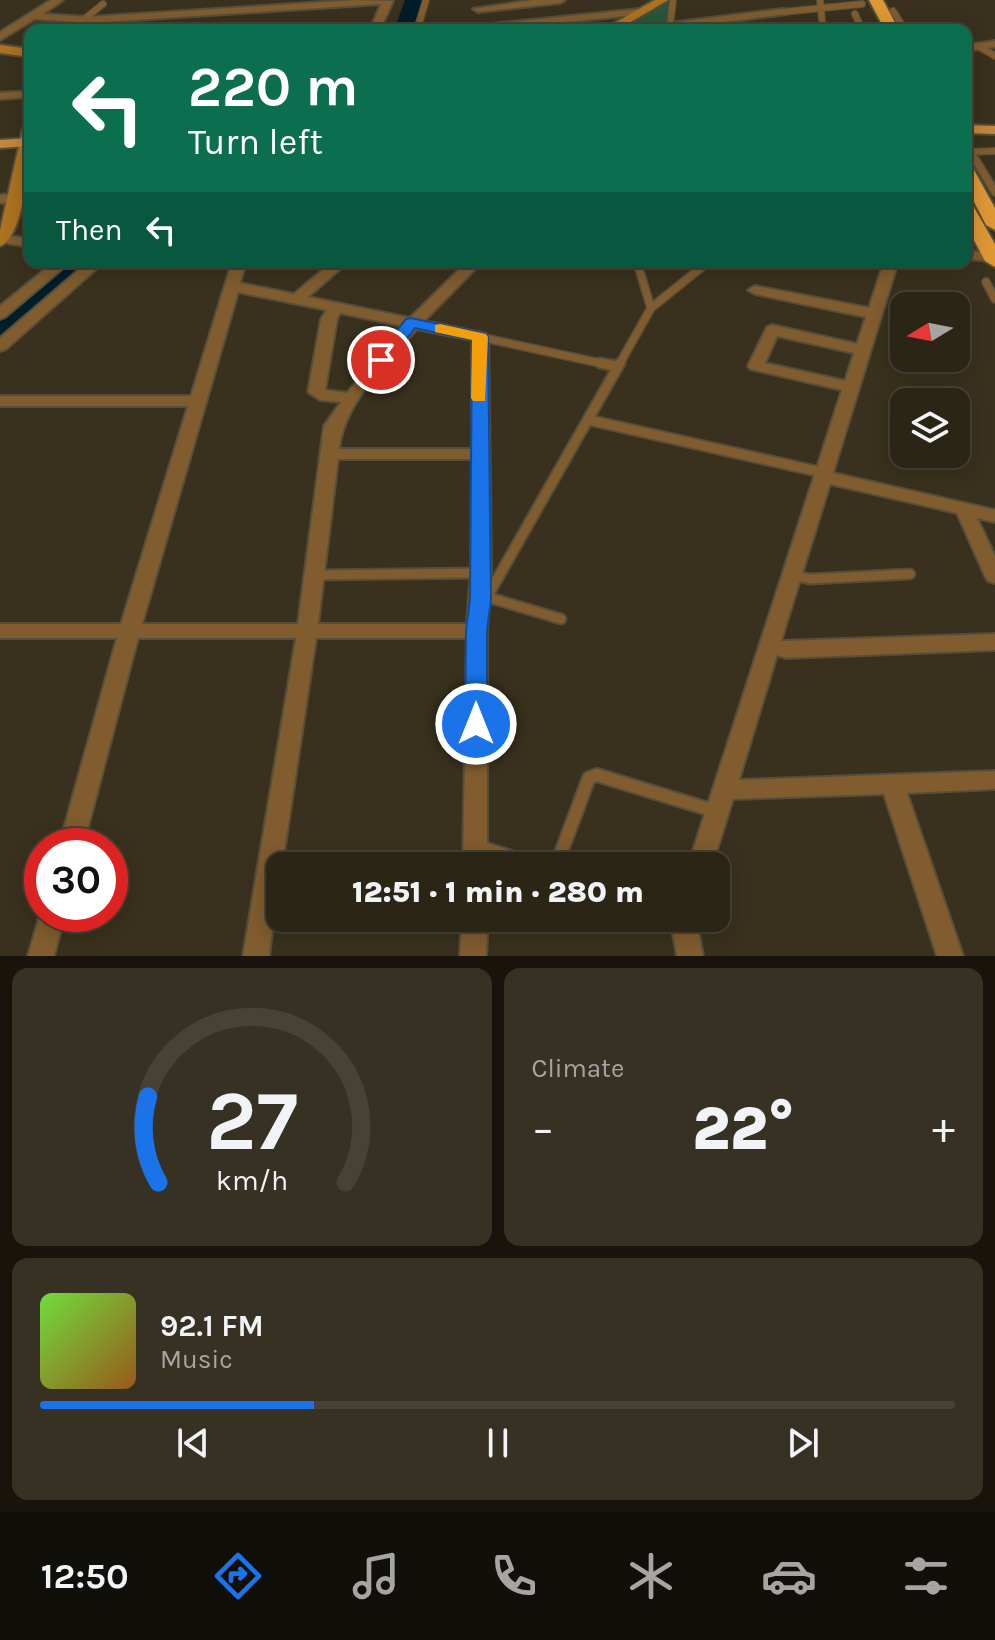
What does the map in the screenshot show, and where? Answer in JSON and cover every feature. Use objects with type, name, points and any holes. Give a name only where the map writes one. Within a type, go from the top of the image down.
[{"type":"highway","points":[[864,4],[889,24]]},
{"type":"highway","points":[[975,176],[993,218]]},
{"type":"highway","points":[[972,219],[994,259]]},
{"type":"main road","points":[[972,129],[995,130]]},
{"type":"main road","points":[[0,144],[24,138]]},
{"type":"street","points":[[0,37],[58,0]]},
{"type":"street","points":[[473,24],[478,4],[560,0]]},
{"type":"street","points":[[619,24],[663,0]]},
{"type":"street","points":[[33,16],[83,20],[388,1],[378,24]]},
{"type":"street","points":[[527,24],[640,12]]},
{"type":"street","points":[[687,24],[783,12]]},
{"type":"street","points":[[972,47],[995,44]]},
{"type":"street","points":[[0,49],[24,52]]},
{"type":"street","points":[[0,96],[24,94]]},
{"type":"street","points":[[24,151],[7,199],[2,240],[24,242]]},
{"type":"street","points":[[972,256],[994,259]]},
{"type":"street","points":[[0,314],[56,268]]},
{"type":"street","points":[[0,346],[90,268]]},
{"type":"street","points":[[76,828],[129,632],[237,268]]},
{"type":"street","points":[[298,298],[334,268]]},
{"type":"street","points":[[279,852],[333,426],[351,398],[411,322],[469,268]]},
{"type":"street","points":[[705,852],[889,268]]},
{"type":"street","points":[[232,286],[480,337],[478,454],[484,598],[477,631],[475,852]]},
{"type":"street","points":[[755,290],[874,314]]},
{"type":"street","points":[[336,307],[329,319],[316,392],[351,398]]},
{"type":"street","points":[[850,387],[756,366],[772,330],[862,350]]},
{"type":"street","points":[[0,401],[198,401]]},
{"type":"street","points":[[329,454],[478,454]]},
{"type":"street","points":[[824,475],[995,516]]},
{"type":"street","points":[[966,509],[968,521],[995,576]]},
{"type":"street","points":[[0,631],[477,631]]},
{"type":"street","points":[[770,646],[786,650],[995,642]]},
{"type":"street","points":[[722,801],[893,785],[995,780]]},
{"type":"street","points":[[893,785],[950,956]]},
{"type":"street","points":[[256,956],[266,927]]},
{"type":"street","points":[[41,956],[47,932]]},
{"type":"street","points":[[473,956],[474,932]]},
{"type":"street","points":[[686,932],[690,956]]},
{"type":"lane","points":[[419,24],[426,0]]},
{"type":"lane","points":[[670,24],[673,0]]},
{"type":"lane","points":[[820,3],[822,24]]},
{"type":"lane","points":[[783,12],[820,3],[864,4],[862,24]]},
{"type":"lane","points":[[83,20],[103,4]]},
{"type":"lane","points":[[972,47],[995,56]]},
{"type":"lane","points":[[972,152],[995,151]]},
{"type":"lane","points":[[975,176],[995,192]]},
{"type":"lane","points":[[639,268],[651,308]]},
{"type":"lane","points":[[561,619],[484,598],[651,308],[701,268]]},
{"type":"lane","points":[[986,282],[995,299]]},
{"type":"lane","points":[[480,337],[616,366]]},
{"type":"lane","points":[[589,420],[824,475]]},
{"type":"lane","points":[[313,575],[481,573]]},
{"type":"lane","points":[[793,575],[809,579],[910,574]]},
{"type":"lane","points":[[561,852],[589,778],[597,775],[722,801]]},
{"type":"green space","points":[[670,1],[667,24],[628,24]]},
{"type":"waterway","points":[[405,24],[414,0]]},
{"type":"waterway","points":[[0,332],[78,268]]},
{"type":"slow traffic","points":[[440,328],[480,337],[479,398]]},
{"type":"route","points":[[381,360],[411,322],[480,337],[478,454],[481,599],[477,631],[476,724]]}]
